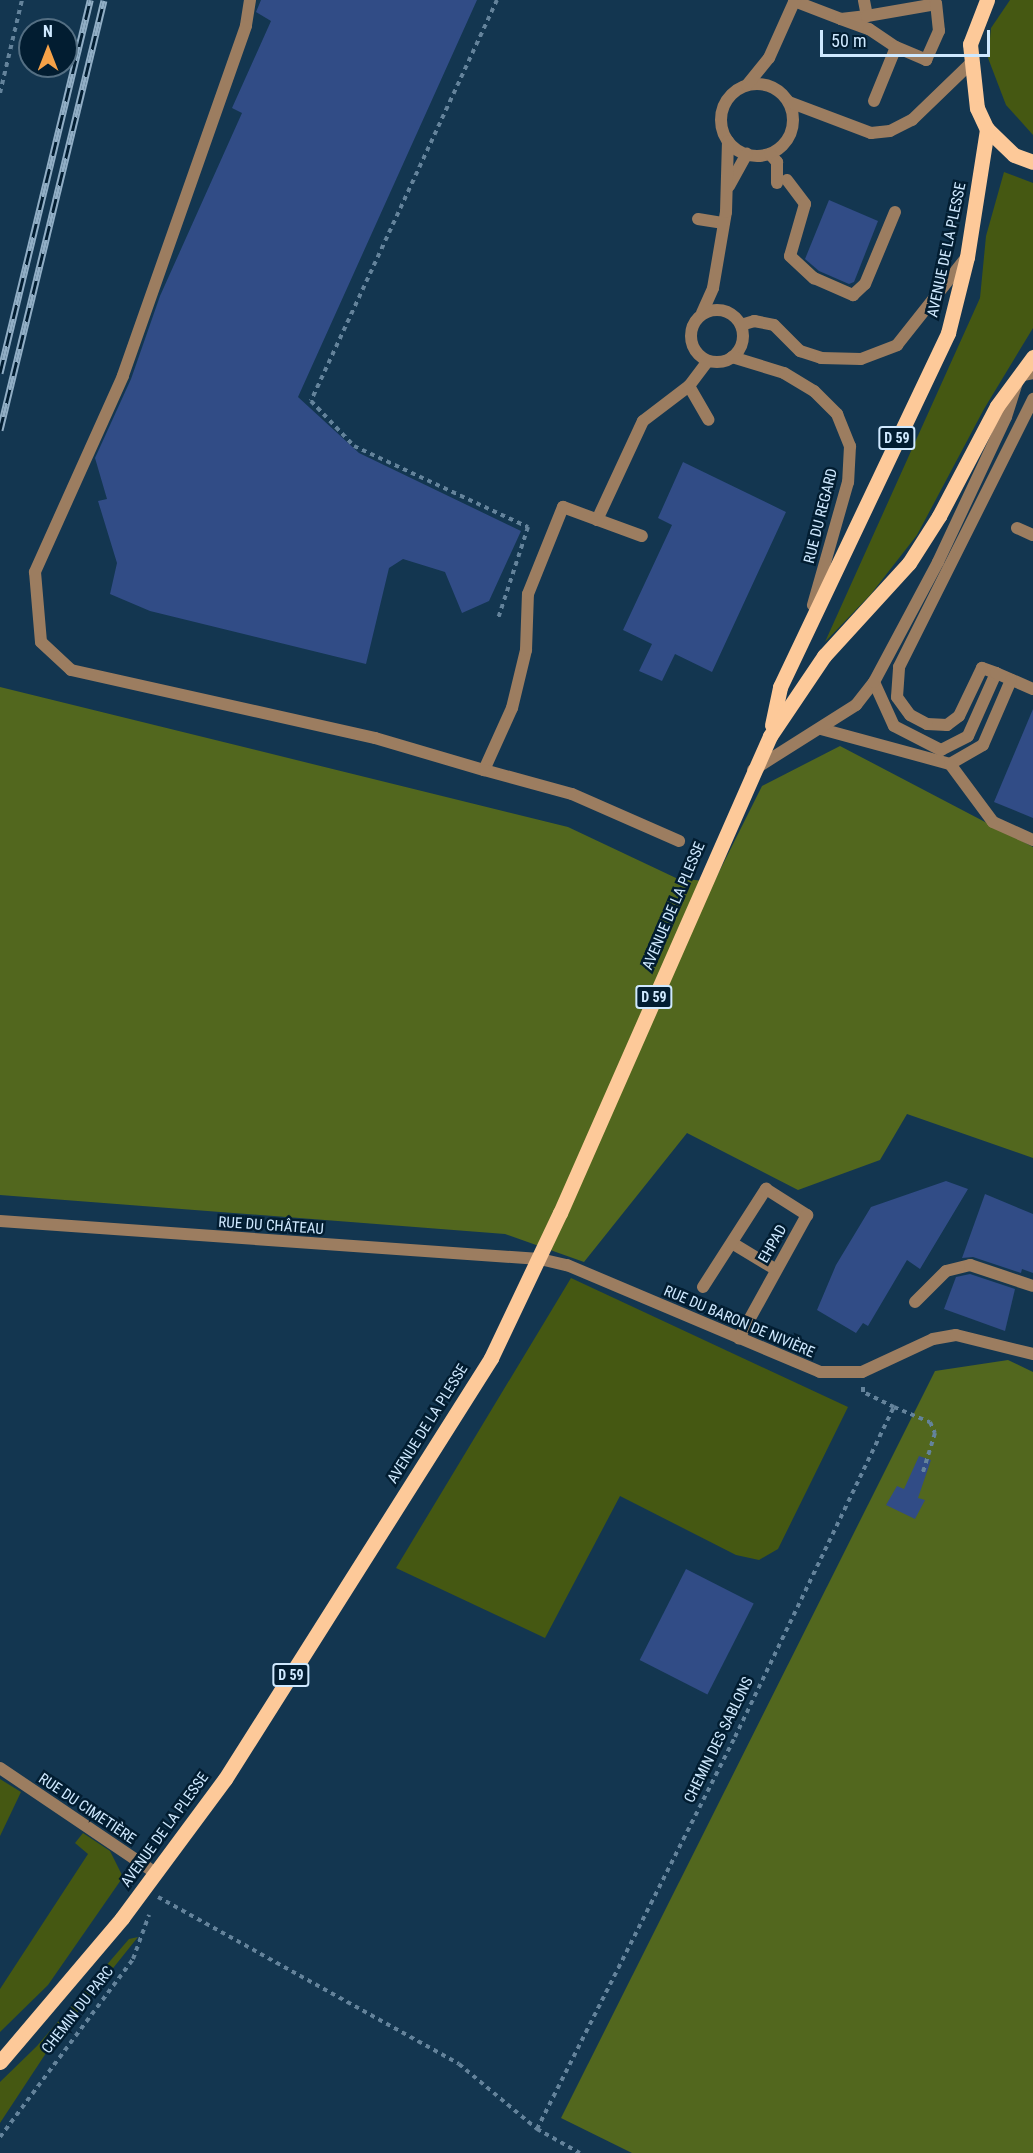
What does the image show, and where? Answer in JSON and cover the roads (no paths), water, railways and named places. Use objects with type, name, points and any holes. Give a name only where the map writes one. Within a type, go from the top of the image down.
[{"type":"main road","points":[[987,0],[977,18],[970,64],[977,108],[987,129],[1014,155],[1033,162]]},
{"type":"main road","name":"AVENUE DE LA PLESSE","points":[[770,736],[780,687],[805,639],[830,577],[948,333],[967,257],[987,129]]},
{"type":"main road","name":"AVENUE DE LA PLESSE","points":[[0,2062],[157,1874],[225,1779],[491,1358],[540,1259],[752,770],[770,736],[824,656],[909,563],[939,516],[997,406],[1026,374],[1033,357]]},
{"type":"street","points":[[249,0],[246,26],[123,376],[35,572],[41,642],[71,670],[375,738],[572,794],[679,841]]},
{"type":"street","points":[[864,0],[867,16]]},
{"type":"street","points":[[708,361],[691,344],[692,327],[702,313],[713,288],[724,223],[728,187],[728,141],[723,131],[723,108],[737,90],[747,85],[769,58],[794,1],[841,19],[869,29],[896,47],[926,60],[939,31],[935,2],[841,19]]},
{"type":"street","points":[[874,101],[896,47]]},
{"type":"street","points":[[769,58],[771,86]]},
{"type":"street","points":[[747,85],[771,86],[789,102],[871,133],[890,131],[912,120],[970,64]]},
{"type":"street","points":[[728,141],[747,154],[770,154],[789,138],[793,114],[789,102]]},
{"type":"street","points":[[728,187],[747,154]]},
{"type":"street","points":[[770,154],[777,162],[782,182],[805,204],[790,256],[814,278],[853,295],[865,284],[895,212]]},
{"type":"street","points":[[698,219],[724,223]]},
{"type":"street","points":[[741,325],[754,321],[774,325],[800,351],[821,358],[861,359],[897,345],[967,257]]},
{"type":"street","points":[[597,520],[643,421],[689,386],[708,361],[732,357],[742,343],[741,325],[727,312],[713,288]]},
{"type":"street","points":[[702,313],[727,312]]},
{"type":"street","name":"RUE DU REGARD","points":[[732,357],[784,373],[814,390],[837,414],[850,446],[848,482],[805,639]]},
{"type":"street","points":[[752,770],[821,729],[856,705],[874,682],[943,552],[1026,374]]},
{"type":"street","points":[[689,386],[709,420]]},
{"type":"street","points":[[1033,399],[899,667],[897,697],[910,715],[927,724],[947,725],[959,716],[982,668],[1033,689]]},
{"type":"street","points":[[484,770],[512,708],[526,650],[528,594],[563,507],[642,536]]},
{"type":"street","points":[[1017,528],[1033,535]]},
{"type":"street","points":[[874,682],[894,726],[914,739],[941,750],[968,736],[996,673]]},
{"type":"street","points":[[950,764],[983,745],[1011,680]]},
{"type":"street","points":[[821,729],[950,764],[993,822],[1033,840]]},
{"type":"street","name":"EHPAD","points":[[703,1287],[766,1189],[807,1215],[775,1269],[739,1338]]},
{"type":"street","name":"RUE DU CHÂTEAU","points":[[0,1221],[540,1259]]},
{"type":"street","points":[[732,1243],[775,1269]]},
{"type":"street","name":"RUE DU BARON DE NIVIÈRE","points":[[540,1259],[567,1265],[820,1372],[862,1372],[933,1339],[956,1335],[1033,1354]]},
{"type":"street","points":[[915,1302],[946,1271],[970,1265],[1033,1286]]},
{"type":"street","name":"RUE DU CIMETIÈRE","points":[[0,1768],[157,1874]]},
{"type":"railway","points":[[0,373],[90,0]]},
{"type":"railway","points":[[0,430],[104,0]]}]
